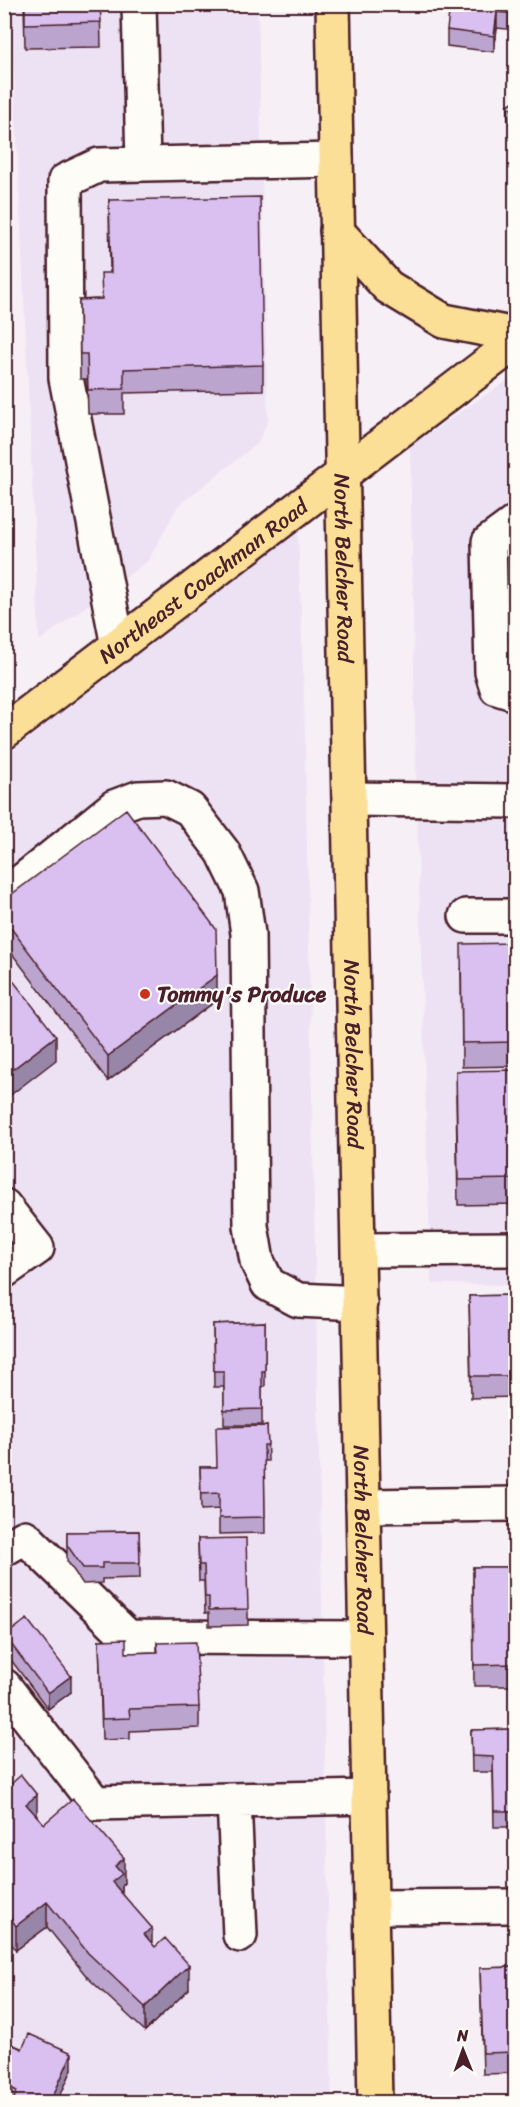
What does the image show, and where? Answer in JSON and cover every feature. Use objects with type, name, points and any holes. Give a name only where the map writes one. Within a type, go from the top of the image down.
[{"type":"main road","name":"North Belcher Road","points":[[333,4],[375,2103]]},
{"type":"main road","points":[[338,231],[387,287],[444,321],[516,335]]},
{"type":"main road","name":"Northeast Coachman Road","points":[[4,732],[516,342]]},
{"type":"street","points":[[140,4],[143,164]]},
{"type":"street","points":[[117,646],[66,378],[65,181],[99,165],[336,160]]},
{"type":"street","points":[[516,522],[489,542],[492,672],[497,688],[516,694]]},
{"type":"street","points":[[4,887],[21,882],[114,807],[138,798],[166,797],[190,809],[223,852],[242,891],[248,934],[251,1227],[257,1261],[268,1284],[298,1300],[360,1303]]},
{"type":"street","points":[[350,799],[516,801]]},
{"type":"street","points":[[466,916],[516,916]]},
{"type":"street","points":[[4,1206],[37,1248],[4,1271]]},
{"type":"street","points":[[359,1250],[516,1249]]},
{"type":"street","points":[[363,1506],[516,1504]]},
{"type":"street","points":[[4,1549],[25,1537],[128,1637],[366,1638]]},
{"type":"street","points":[[4,1686],[95,1803],[369,1797]]},
{"type":"street","points":[[234,1800],[240,1935]]},
{"type":"street","points":[[372,1907],[516,1906]]},
{"type":"shaded area","points":[[11,5],[258,5],[268,421],[258,443],[178,506],[148,561],[39,641]]},
{"type":"shaded area","points":[[515,375],[515,782],[416,781],[410,446]]},
{"type":"shaded area","points":[[298,531],[304,694],[332,2102],[5,2102],[5,756]]},
{"type":"shaded area","points":[[417,819],[515,820],[515,1285],[431,1284]]},
{"type":"building","points":[[25,4],[100,4],[101,22],[25,24]]},
{"type":"building","points":[[450,4],[516,4],[516,14],[497,12],[494,36],[447,30]]},
{"type":"building","points":[[516,100],[516,115],[508,105]]},
{"type":"building","points":[[260,197],[263,365],[124,369],[124,389],[88,390],[87,354],[80,354],[79,300],[102,299],[101,273],[111,273],[109,200]]},
{"type":"building","points":[[126,809],[216,929],[217,975],[108,1056],[4,919],[4,900]]},
{"type":"building","points":[[516,943],[516,1042],[462,1043],[461,944]]},
{"type":"building","points":[[4,969],[56,1036],[4,1076]]},
{"type":"building","points":[[516,1070],[516,1179],[458,1180],[456,1071]]},
{"type":"building","points":[[516,1295],[516,1376],[471,1376],[469,1296]]},
{"type":"building","points":[[265,1322],[262,1409],[224,1410],[224,1371],[214,1371],[213,1324]]},
{"type":"building","points":[[267,1426],[268,1445],[264,1445],[265,1517],[219,1518],[219,1493],[201,1494],[200,1467],[217,1467],[216,1427]]},
{"type":"building","points":[[139,1531],[140,1563],[102,1563],[102,1568],[83,1568],[67,1545],[67,1532]]},
{"type":"building","points":[[246,1538],[248,1609],[209,1610],[209,1597],[205,1597],[204,1565],[199,1565],[198,1539]]},
{"type":"building","points":[[473,1567],[516,1567],[516,1664],[474,1665]]},
{"type":"building","points":[[27,1619],[71,1676],[48,1693],[5,1636]]},
{"type":"building","points":[[126,1639],[126,1653],[158,1652],[157,1643],[196,1642],[199,1707],[129,1709],[130,1718],[102,1719],[99,1640]]},
{"type":"building","points":[[516,1729],[516,1811],[494,1811],[493,1757],[472,1756],[471,1730]]},
{"type":"building","points":[[21,1775],[37,1795],[26,1804],[44,1824],[73,1799],[124,1858],[115,1866],[122,1874],[112,1882],[152,1928],[144,1934],[155,1947],[165,1938],[189,1965],[145,2007],[88,1953],[47,1902],[16,1926],[4,1909],[4,1776],[11,1784]]},
{"type":"building","points":[[516,1967],[516,2052],[483,2053],[480,1968]]},
{"type":"building","points":[[29,2034],[72,2053],[50,2103],[15,2103],[13,2101],[17,2091],[4,2085],[4,2041],[22,2049]]},
{"type":"building","points":[[101,2097],[108,2103],[96,2103]]},
{"type":"place","name":"Tommy's Produce","points":[[145,994]]}]
